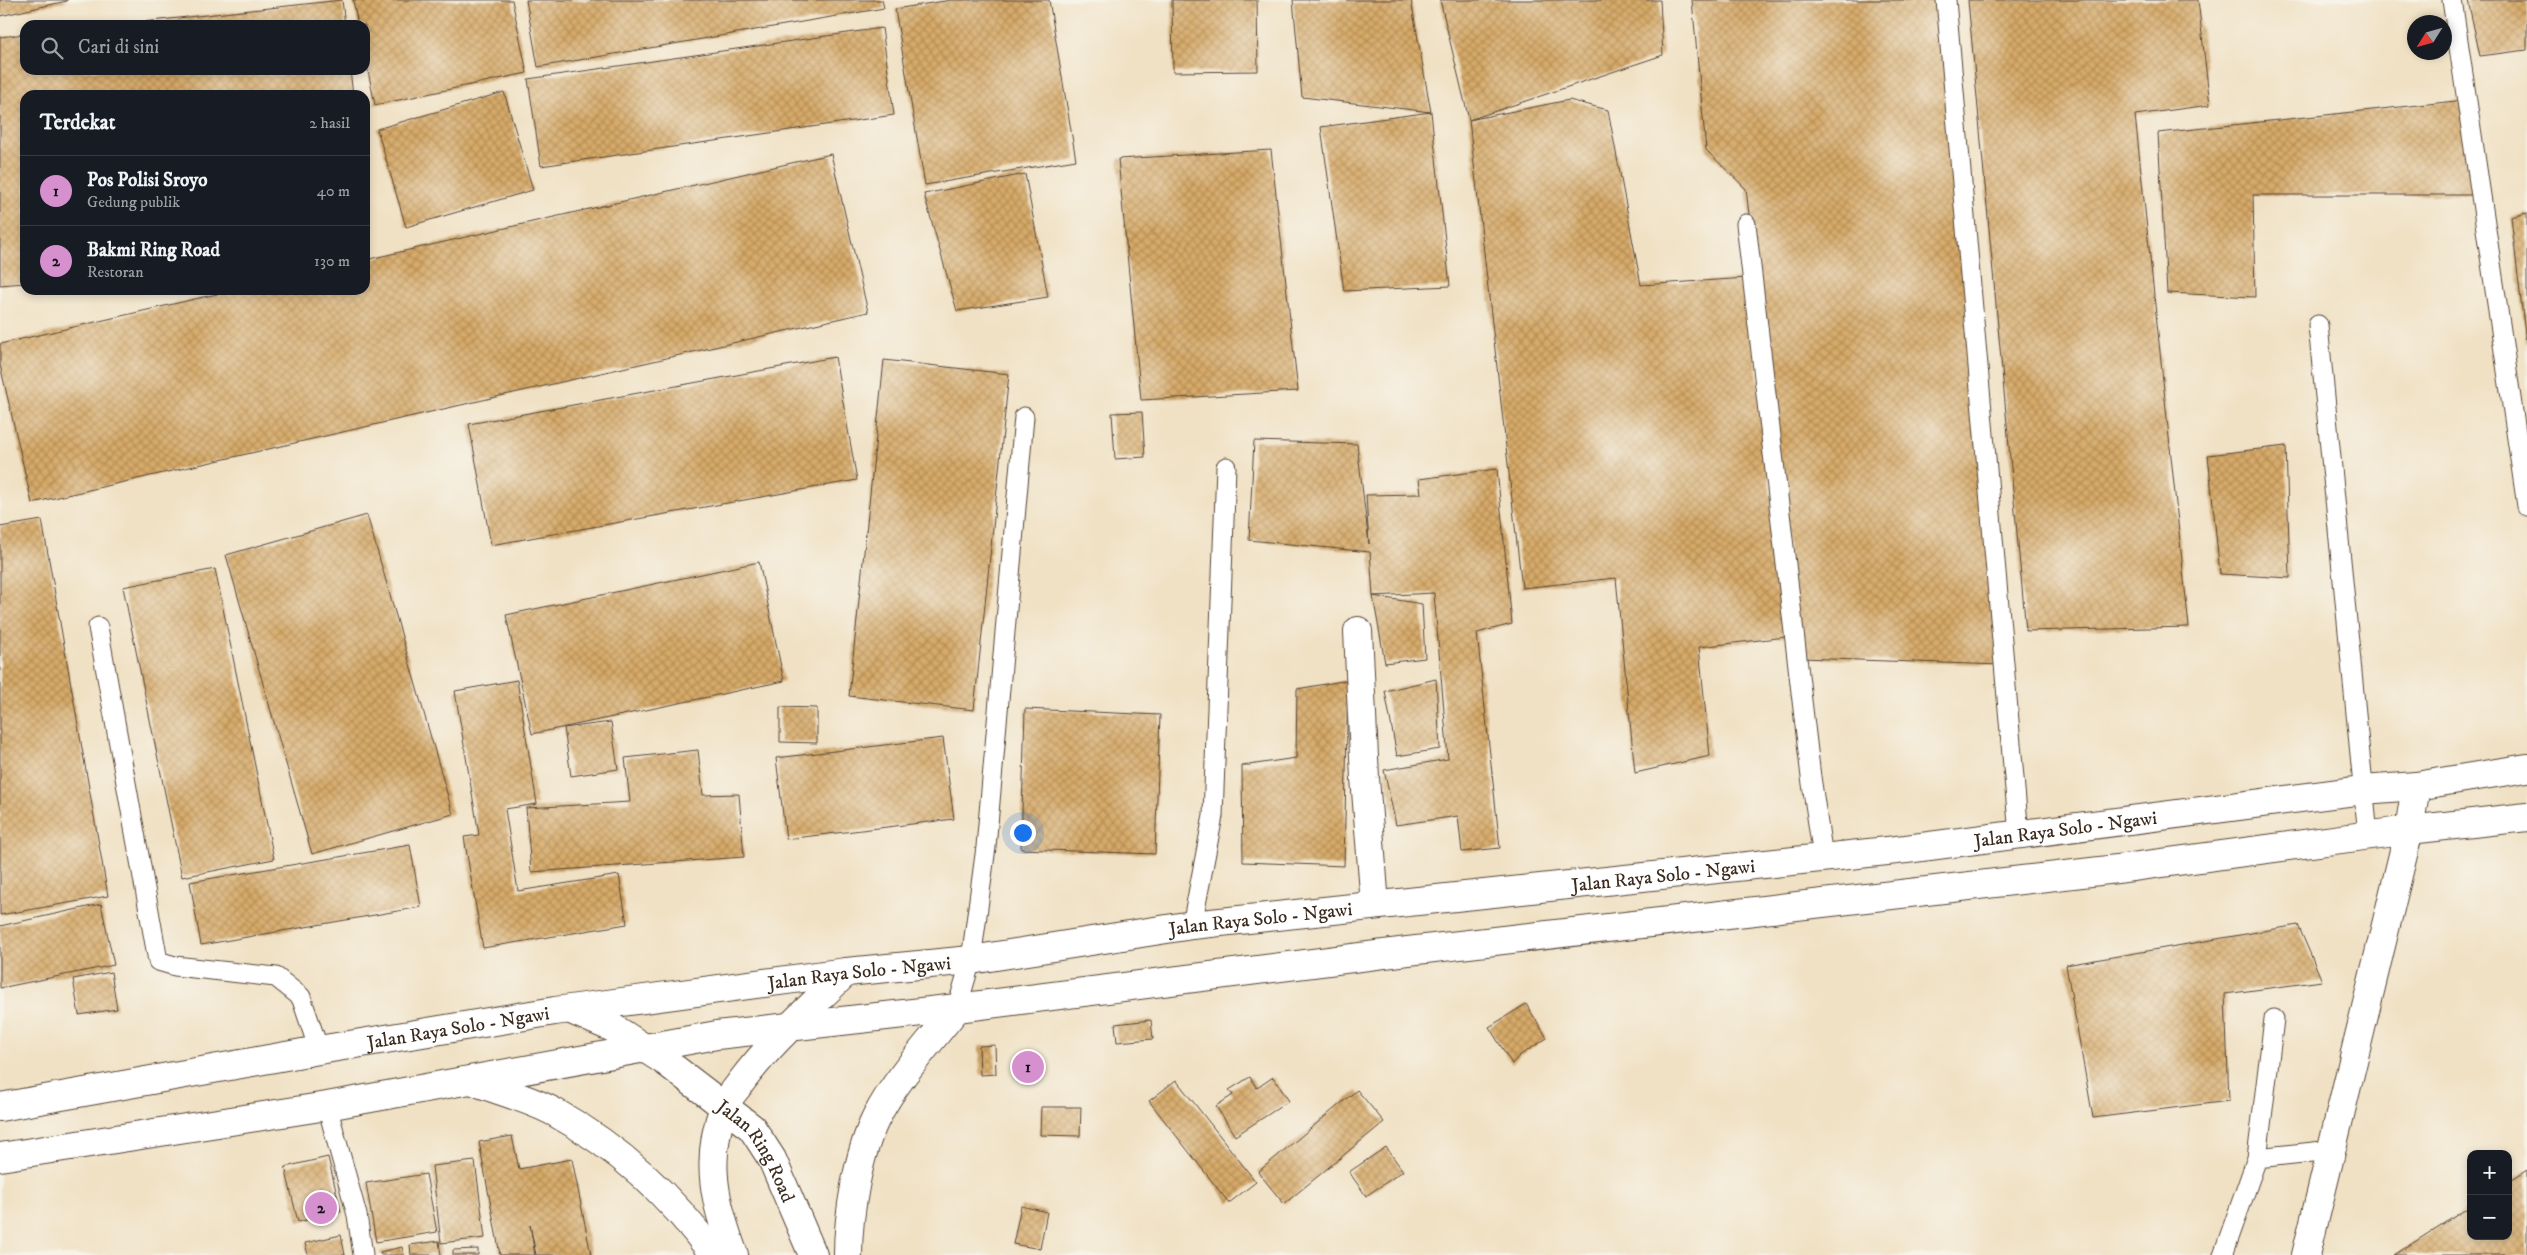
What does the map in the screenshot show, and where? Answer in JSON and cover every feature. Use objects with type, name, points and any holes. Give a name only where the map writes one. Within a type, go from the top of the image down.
[{"type":"main road","points":[[1358,631],[1365,778],[1375,905]]},
{"type":"main road","name":"Jalan Raya Solo - Ngawi","points":[[0,1107],[319,1050],[570,1009],[846,972],[971,960],[1192,925],[1823,858],[2019,835],[2363,790],[2416,786],[2527,768]]},
{"type":"main road","points":[[2306,1255],[2409,830],[2416,786]]},
{"type":"main road","points":[[0,1157],[327,1106],[473,1081],[717,1035],[957,1008],[1398,952],[2117,869],[2409,830],[2527,817]]},
{"type":"main road","points":[[570,1009],[615,1029],[724,1106],[757,1061],[789,1026],[846,972]]},
{"type":"main road","points":[[848,1255],[857,1174],[875,1118],[898,1083],[957,1008]]},
{"type":"main road","points":[[473,1081],[554,1112],[608,1145],[656,1186],[714,1255]]},
{"type":"main road","name":"Jalan Ring Road","points":[[734,1255],[720,1216],[713,1184],[714,1152],[724,1106],[752,1128],[772,1158],[813,1255]]},
{"type":"lane","points":[[1946,0],[2019,835]]},
{"type":"lane","points":[[2452,0],[2527,506]]},
{"type":"lane","points":[[1746,224],[1811,777],[1823,858]]},
{"type":"lane","points":[[2318,325],[2368,836]]},
{"type":"lane","points":[[957,1008],[971,960],[986,847],[1024,417]]},
{"type":"lane","points":[[1192,925],[1213,816],[1226,467]]},
{"type":"lane","points":[[98,627],[158,961],[175,966],[276,977],[301,997],[319,1050]]},
{"type":"lane","points":[[2224,1255],[2256,1158],[2274,1019]]},
{"type":"lane","points":[[327,1106],[357,1215],[364,1255]]},
{"type":"lane","points":[[2256,1158],[2332,1150]]},
{"type":"building","points":[[0,0],[67,0],[67,1],[0,16]]},
{"type":"building","points":[[342,0],[344,20],[160,20]]},
{"type":"building","points":[[353,0],[512,0],[527,73],[375,105],[369,75],[370,20],[357,20]]},
{"type":"building","points":[[526,0],[882,0],[884,8],[538,67]]},
{"type":"building","points":[[951,0],[1049,0],[1076,160],[925,185],[895,9]]},
{"type":"building","points":[[1172,0],[1257,0],[1258,71],[1173,72]]},
{"type":"building","points":[[1293,0],[1411,0],[1431,112],[1302,97]]},
{"type":"building","points":[[1440,0],[1660,0],[1663,55],[1469,120]]},
{"type":"building","points":[[1692,0],[1943,0],[2001,665],[1801,658],[1746,189],[1706,150]]},
{"type":"building","points":[[1968,0],[2198,0],[2210,105],[2135,115],[2189,627],[2026,631]]},
{"type":"building","points":[[2468,0],[2527,0],[2527,50],[2480,56]]},
{"type":"building","points":[[882,28],[894,115],[541,166],[528,79]]},
{"type":"building","points":[[20,35],[20,75],[351,75],[352,90],[20,90],[20,283],[0,285],[0,37]]},
{"type":"building","points":[[504,92],[533,190],[406,227],[377,129]]},
{"type":"building","points":[[1569,100],[1608,110],[1641,285],[1747,278],[1786,637],[1699,647],[1710,756],[1635,773],[1616,578],[1522,588],[1469,120]]},
{"type":"building","points":[[2465,100],[2478,195],[2253,195],[2255,297],[2167,293],[2158,133]]},
{"type":"building","points":[[1431,112],[1450,286],[1344,291],[1321,127]]},
{"type":"building","points":[[1271,150],[1298,391],[1141,400],[1118,159]]},
{"type":"building","points":[[831,154],[868,312],[32,503],[0,365],[0,344],[212,295],[370,295],[370,259]]},
{"type":"building","points":[[1025,174],[1048,297],[957,311],[924,194]]},
{"type":"building","points":[[2527,213],[2527,343],[2526,343],[2511,217]]},
{"type":"building","points":[[835,357],[857,480],[491,545],[469,424]]},
{"type":"building","points":[[884,360],[1009,374],[974,710],[849,696]]},
{"type":"building","points":[[1142,412],[1145,457],[1115,459],[1112,413]]},
{"type":"building","points":[[1254,441],[1357,444],[1369,544],[1366,495],[1421,494],[1419,479],[1497,469],[1512,624],[1477,633],[1500,848],[1462,852],[1458,816],[1396,825],[1384,770],[1448,759],[1434,593],[1373,596],[1370,552],[1249,540]]},
{"type":"building","points":[[2286,446],[2290,578],[2220,574],[2208,455]]},
{"type":"building","points":[[367,515],[453,814],[312,854],[226,555]]},
{"type":"building","points":[[42,520],[108,896],[0,915],[0,527]]},
{"type":"building","points":[[759,562],[784,681],[532,734],[506,615]]},
{"type":"building","points":[[215,569],[274,859],[182,877],[123,587]]},
{"type":"building","points":[[1373,596],[1422,604],[1425,658],[1385,663]]},
{"type":"building","points":[[1436,679],[1440,749],[1397,756],[1385,691]]},
{"type":"building","points":[[517,680],[537,804],[505,809],[518,891],[619,875],[627,924],[483,948],[464,837],[479,835],[455,691]]},
{"type":"building","points":[[1348,680],[1344,866],[1243,862],[1242,766],[1296,758],[1297,689]]},
{"type":"building","points":[[780,707],[817,708],[817,743],[780,742]]},
{"type":"building","points":[[1025,709],[1160,715],[1155,854],[1021,849]]},
{"type":"building","points":[[611,722],[618,769],[571,776],[564,728]]},
{"type":"building","points":[[943,738],[954,819],[786,839],[776,758]]},
{"type":"building","points":[[698,750],[703,795],[739,794],[744,857],[531,872],[526,808],[630,802],[625,758]]},
{"type":"building","points":[[410,845],[421,907],[201,945],[190,882]]},
{"type":"building","points":[[101,904],[114,965],[0,988],[0,926]]},
{"type":"building","points":[[2298,925],[2322,981],[2225,994],[2229,1101],[2093,1118],[2066,965]]},
{"type":"building","points":[[111,972],[117,1009],[79,1015],[73,979]]},
{"type":"building","points":[[1526,1004],[1547,1038],[1519,1056],[1512,1064],[1489,1027]]},
{"type":"building","points":[[1151,1020],[1153,1039],[1117,1042],[1115,1024]]},
{"type":"building","points":[[995,1045],[996,1074],[980,1075],[979,1046]]},
{"type":"building","points":[[1250,1077],[1257,1088],[1273,1077],[1289,1101],[1235,1136],[1216,1106],[1233,1095],[1229,1090]]},
{"type":"building","points":[[1176,1080],[1256,1182],[1229,1203],[1149,1101]]},
{"type":"building","points":[[1357,1090],[1384,1122],[1284,1204],[1258,1172]]},
{"type":"building","points":[[1041,1107],[1081,1107],[1080,1136],[1040,1135]]},
{"type":"building","points":[[512,1136],[519,1169],[572,1159],[591,1255],[536,1255],[530,1225],[535,1255],[500,1255],[479,1142]]},
{"type":"building","points":[[1386,1147],[1403,1171],[1366,1196],[1349,1172]]},
{"type":"building","points":[[328,1157],[341,1212],[298,1222],[285,1167]]},
{"type":"building","points":[[475,1161],[485,1238],[441,1243],[432,1166]]},
{"type":"building","points":[[2527,1170],[2527,1255],[2394,1255],[2467,1209],[2467,1240],[2512,1240],[2512,1179]]},
{"type":"building","points":[[426,1174],[437,1232],[376,1242],[366,1183]]},
{"type":"building","points":[[1021,1206],[1047,1212],[1040,1249],[1013,1244]]},
{"type":"building","points":[[341,1235],[345,1255],[308,1255],[305,1243]]},
{"type":"building","points":[[439,1241],[441,1255],[411,1255],[410,1245]]},
{"type":"building","points":[[402,1247],[404,1255],[381,1255],[380,1252]]},
{"type":"building","points":[[478,1249],[478,1255],[453,1255],[453,1250]]},
{"type":"place","name":"Pos Polisi Sroyo","points":[[1028,1067]]},
{"type":"place","name":"Bakmi Ring Road","points":[[321,1208]]}]
